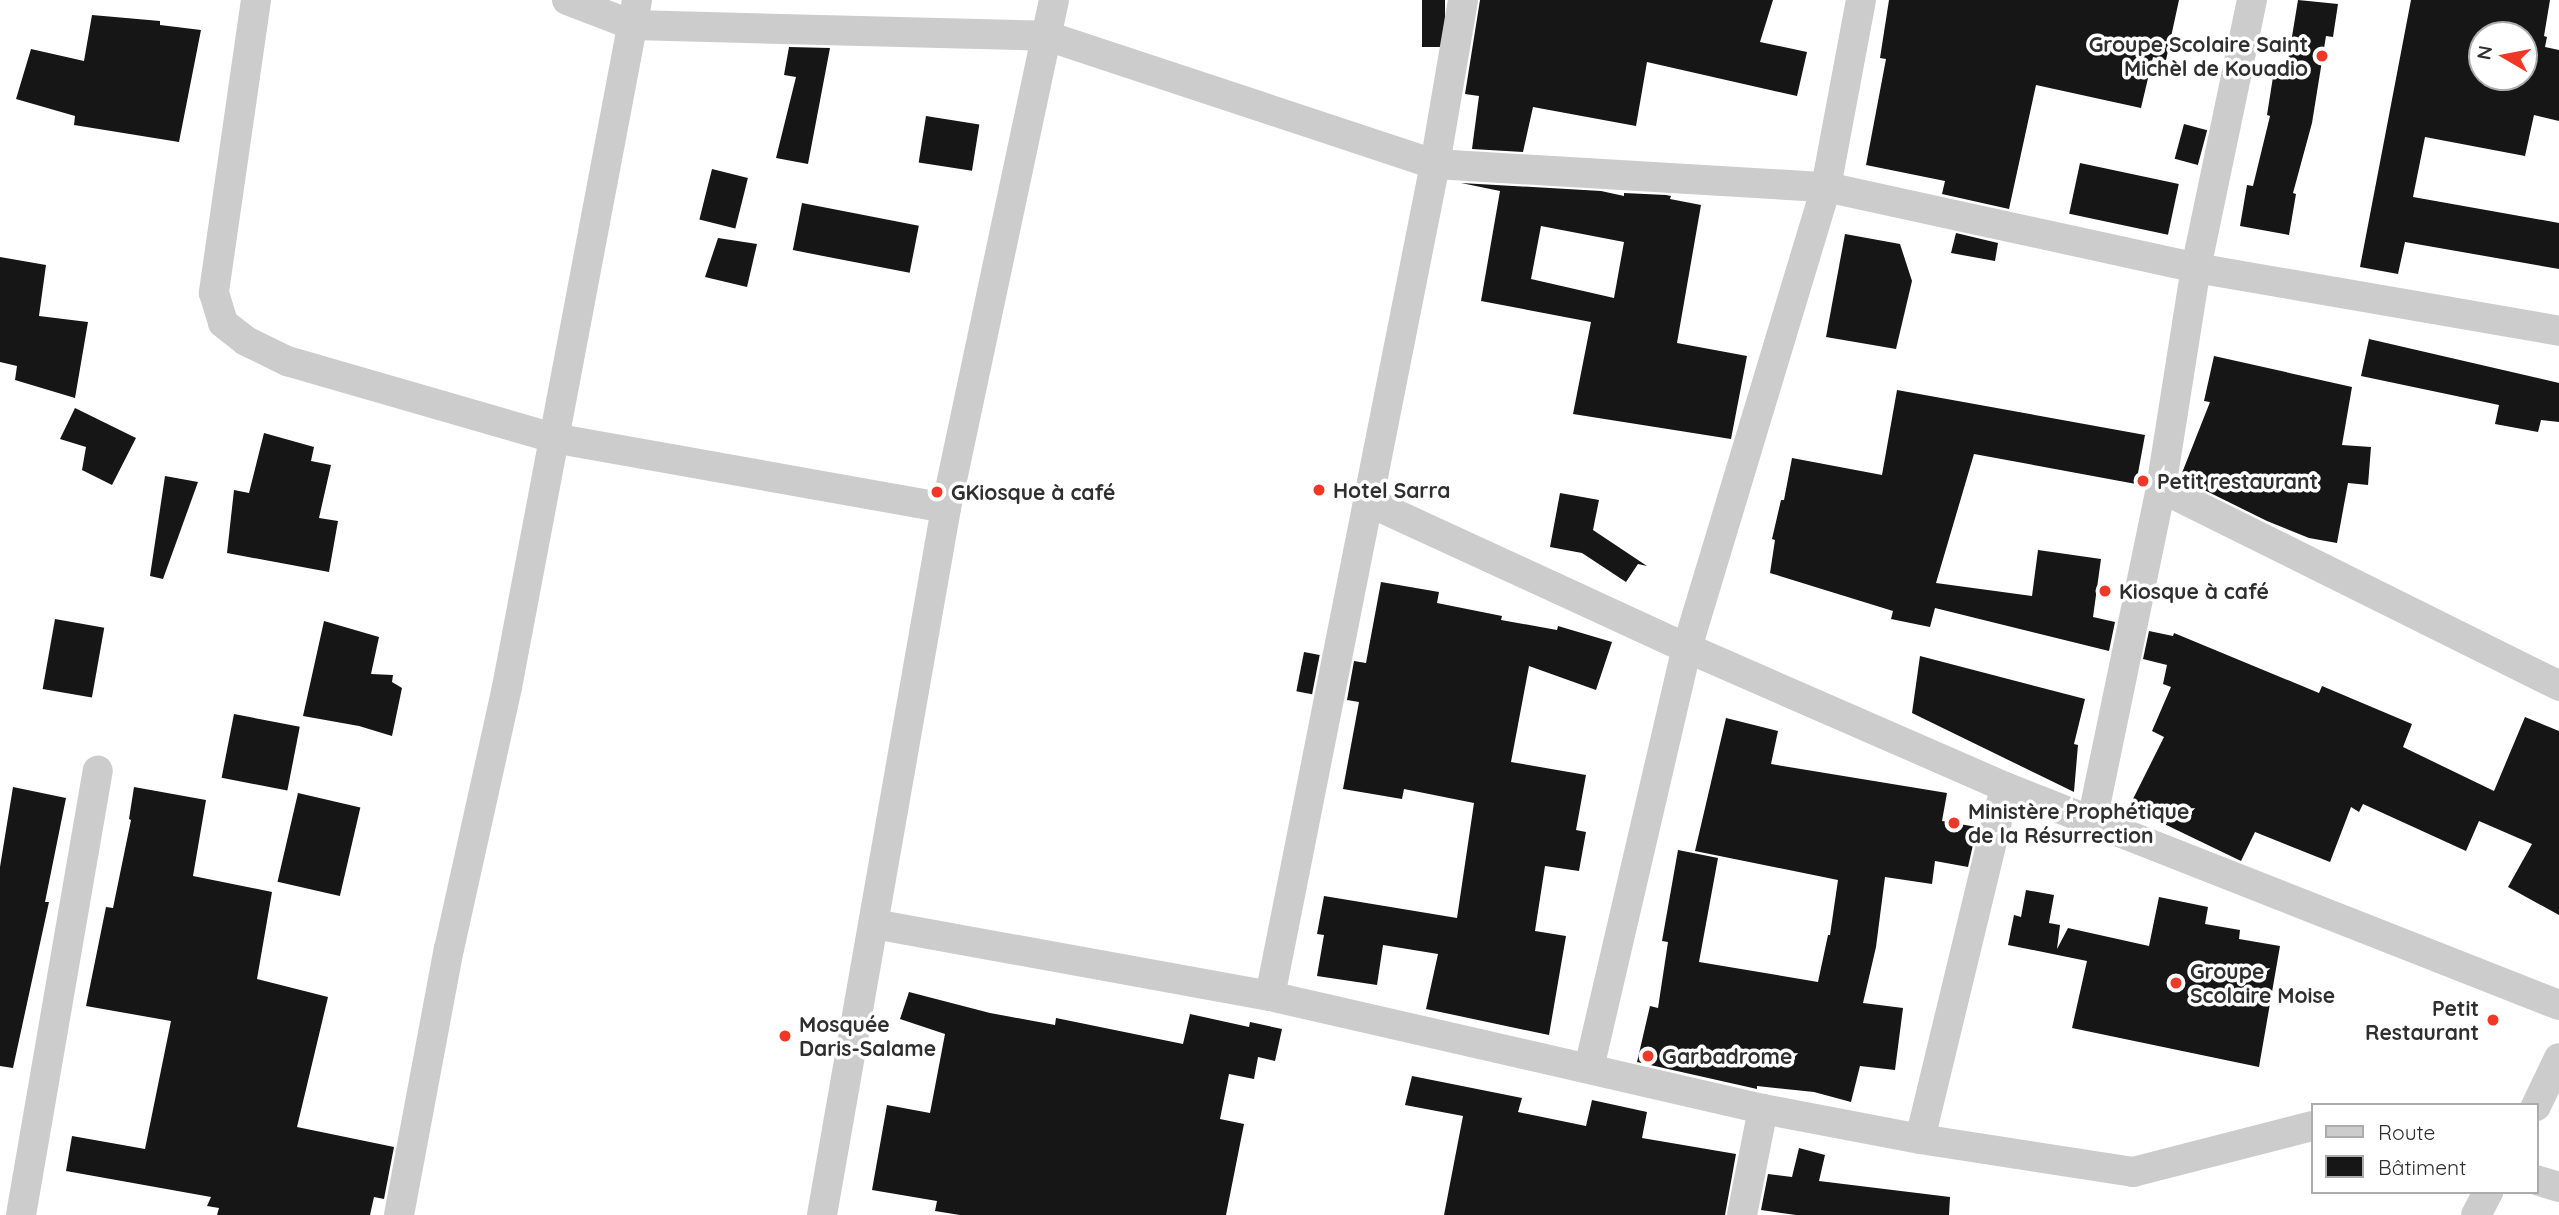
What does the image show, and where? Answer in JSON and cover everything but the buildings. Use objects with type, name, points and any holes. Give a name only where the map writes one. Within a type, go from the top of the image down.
[{"type":"street","points":[[256,0],[214,293],[223,323],[246,341],[287,361],[553,438],[946,508]]},
{"type":"street","points":[[567,0],[634,12],[1047,36],[1435,164],[1826,187],[2196,268],[2559,331]]},
{"type":"street","points":[[822,1215],[946,508],[1054,0]]},
{"type":"street","points":[[1270,996],[1435,164],[1464,0]]},
{"type":"street","points":[[1589,1068],[1687,648],[1826,187],[1861,0]]},
{"type":"street","points":[[2092,821],[2161,488],[2196,268],[2252,0]]},
{"type":"street","points":[[399,1215],[449,949],[507,687],[634,12]]},
{"type":"street","points":[[2161,488],[2559,685]]},
{"type":"street","points":[[1369,502],[1687,648],[2005,787],[2559,1005]]},
{"type":"street","points":[[21,1215],[98,771]]},
{"type":"street","points":[[1920,1139],[2005,787]]},
{"type":"street","points":[[874,923],[1270,996],[1763,1109],[1920,1139],[2133,1172],[2310,1127]]},
{"type":"street","points":[[2537,1103],[2559,1058]]},
{"type":"street","points":[[1742,1215],[1763,1109]]},
{"type":"street","points":[[2538,1181],[2559,1187]]},
{"type":"street","points":[[2476,1215],[2487,1194]]},
{"type":"place","name":"Groupe Scolaire Saint Michèl de Kouadio","points":[[2322,56]]},
{"type":"place","name":"Petit restaurant","points":[[2143,481]]},
{"type":"place","name":"Hotel Sarra","points":[[1319,490]]},
{"type":"place","name":"GKiosque à café","points":[[937,492]]},
{"type":"place","name":"Kiosque à café","points":[[2105,591]]},
{"type":"place","name":"Ministère Prophétique de la Résurrection","points":[[1954,823]]},
{"type":"place","name":"Groupe Scolaire Moise","points":[[2176,983]]},
{"type":"place","name":"Petit Restaurant","points":[[2493,1020]]},
{"type":"place","name":"Mosquée Daris-Salame","points":[[785,1036]]},
{"type":"place","name":"Garbadrome","points":[[1648,1056]]}]
